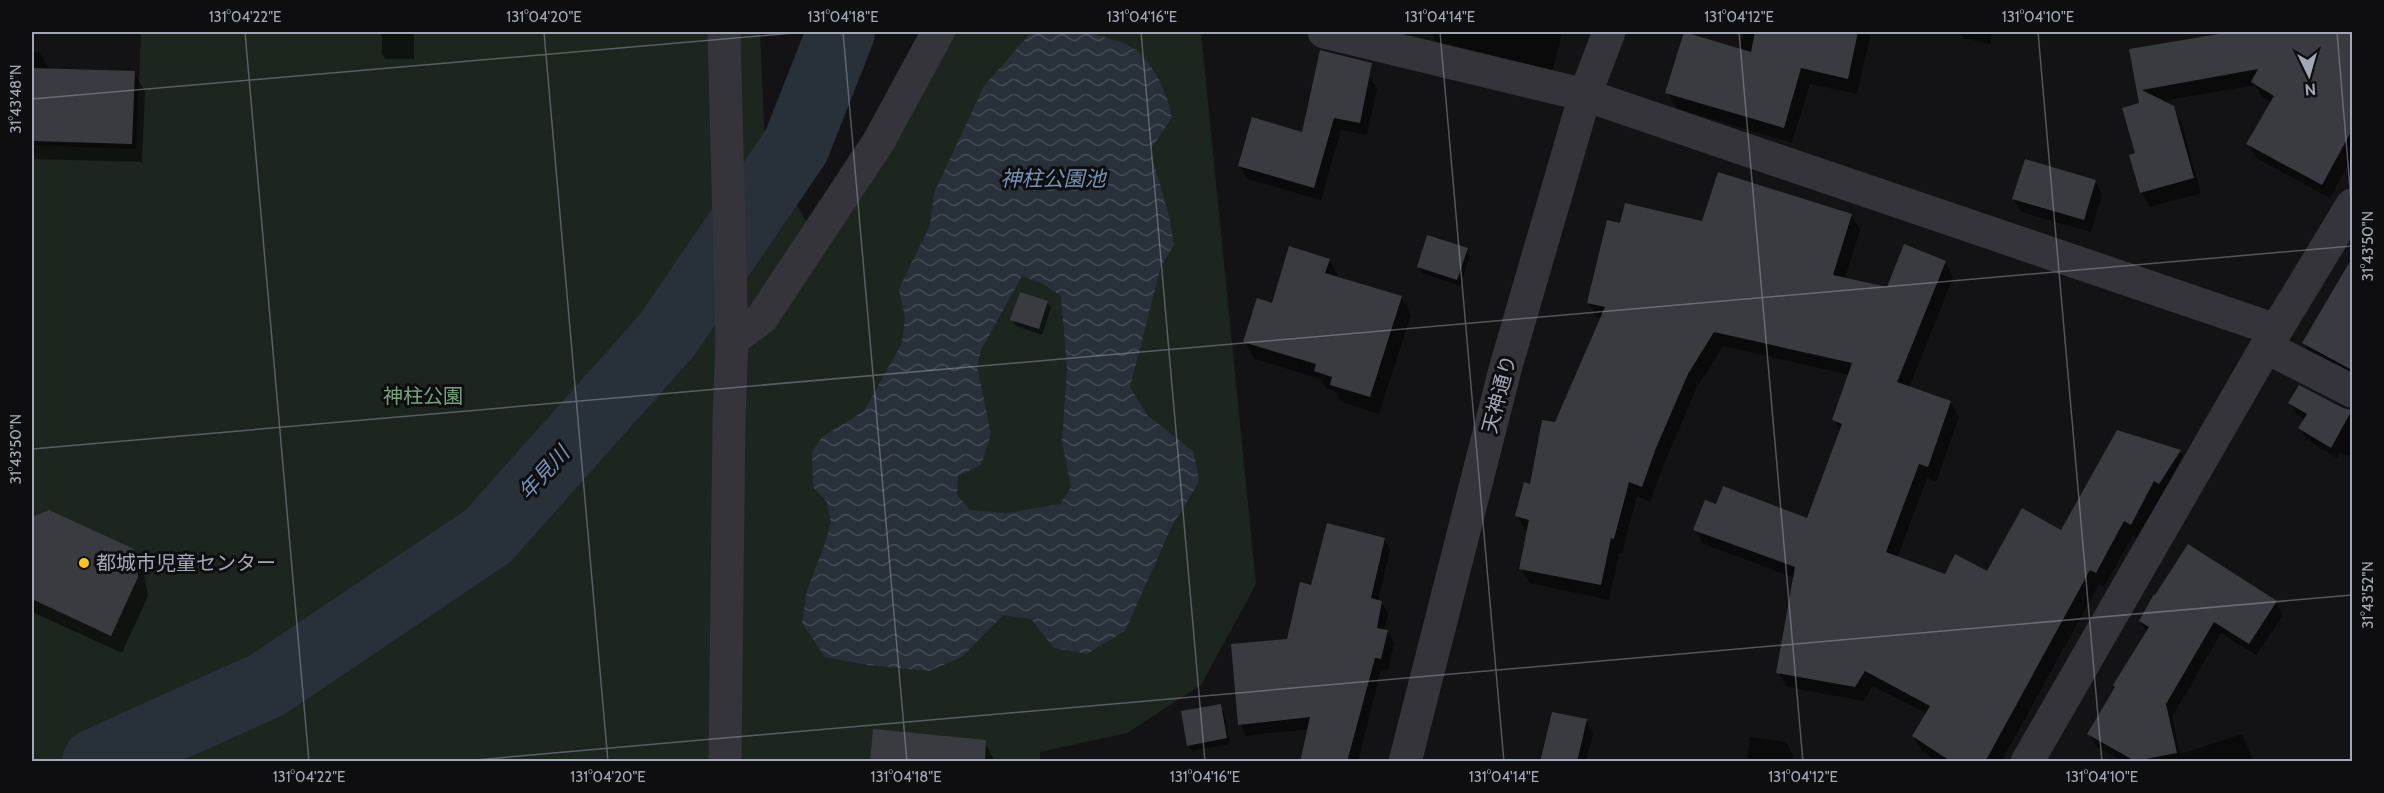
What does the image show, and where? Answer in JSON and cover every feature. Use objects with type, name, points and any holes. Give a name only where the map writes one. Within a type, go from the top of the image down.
[{"type":"street","points":[[724,32],[732,340],[725,762]]},
{"type":"street","points":[[732,340],[762,318],[769,309],[879,141],[938,32]]},
{"type":"street","points":[[1324,32],[1585,95],[2271,338],[2352,391]]},
{"type":"street","name":"天神通り","points":[[1405,762],[1506,366],[1585,95],[1609,32]]},
{"type":"street","points":[[2027,762],[2271,338],[2352,205]]},
{"type":"green space","name":"神柱公園","points":[[141,32],[760,32],[765,144],[811,231],[925,32],[1201,32],[1256,584],[1201,685],[1127,733],[1040,752],[1040,762],[32,762],[32,145],[136,149]]},
{"type":"water","name":"神柱公園池","points":[[1088,32],[1128,45],[1141,54],[1154,70],[1167,99],[1172,118],[1150,150],[1169,216],[1174,245],[1161,266],[1130,387],[1147,415],[1194,452],[1199,482],[1172,526],[1125,631],[1087,654],[1054,648],[1031,619],[1003,615],[962,657],[929,671],[868,665],[825,657],[802,623],[807,591],[831,523],[827,502],[813,487],[812,452],[822,437],[864,411],[902,343],[905,318],[899,289],[930,225],[934,193],[984,86],[1030,34]],"holes":[[[1022,276],[1043,284],[1061,296],[1067,369],[1062,441],[1071,487],[1060,504],[1007,513],[970,510],[957,495],[958,476],[981,465],[991,434],[977,366],[981,350]]]},
{"type":"building","points":[[1684,32],[1751,52],[1755,32],[1858,32],[1848,79],[1801,68],[1784,128],[1665,93]]},
{"type":"building","points":[[2231,32],[2352,32],[2352,130],[2322,185],[2246,144],[2274,96],[2251,82],[2258,69],[2142,90],[2174,106],[2194,178],[2140,193],[2129,155],[2135,153],[2122,108],[2139,103],[2129,49]]},
{"type":"building","points":[[1320,50],[1372,63],[1360,123],[1334,118],[1314,188],[1238,166],[1252,117],[1302,132]]},
{"type":"building","points":[[32,68],[135,71],[132,144],[32,141]]},
{"type":"building","points":[[2025,159],[2096,180],[2084,220],[2012,199]]},
{"type":"building","points":[[1718,172],[1852,214],[1833,275],[1887,287],[1904,244],[1946,261],[1897,382],[1951,401],[1928,467],[1919,464],[1886,552],[1945,574],[1955,554],[1987,571],[2022,508],[2061,530],[2117,430],[2181,450],[2159,484],[2154,481],[2131,525],[2124,521],[2096,573],[2090,570],[1985,762],[1952,762],[1912,736],[1930,706],[1865,671],[1855,687],[1776,673],[1795,567],[1693,530],[1705,500],[1716,504],[1723,486],[1807,518],[1842,424],[1832,420],[1852,363],[1714,332],[1688,374],[1642,487],[1629,482],[1614,539],[1611,538],[1601,585],[1519,569],[1529,520],[1515,516],[1524,482],[1530,484],[1542,420],[1555,422],[1605,307],[1587,303],[1607,220],[1620,223],[1625,203],[1702,221]]},
{"type":"building","points":[[1427,235],[1468,248],[1457,280],[1417,267]]},
{"type":"building","points":[[1289,246],[1330,259],[1325,273],[1402,296],[1370,397],[1330,385],[1332,377],[1314,371],[1316,364],[1243,342],[1257,298],[1272,303]]},
{"type":"building","points":[[2352,258],[2352,370],[2302,343]]},
{"type":"building","points":[[1020,292],[1048,301],[1039,329],[1010,320]]},
{"type":"building","points":[[2299,385],[2343,408],[2352,410],[2331,448],[2298,428],[2307,414],[2288,403]]},
{"type":"building","name":"都城市児童センター","points":[[49,510],[134,549],[138,577],[111,636],[32,599],[32,517]]},
{"type":"building","points":[[1327,523],[1385,538],[1371,598],[1382,601],[1377,628],[1388,630],[1381,659],[1375,658],[1347,762],[1300,762],[1310,717],[1238,725],[1231,644],[1287,639],[1300,582],[1311,585]]},
{"type":"building","points":[[2188,544],[2277,601],[2249,644],[2214,622],[2166,704],[2177,753],[2135,761],[2087,734],[2115,687],[2113,685],[2149,627],[2139,621],[2154,594]]},
{"type":"building","points":[[1221,704],[1227,738],[1187,746],[1181,711]]},
{"type":"building","points":[[1552,712],[1587,719],[1577,762],[1540,762]]},
{"type":"building","points":[[873,729],[986,740],[985,762],[870,762]]},
{"type":"waterway","name":"年見川","points":[[96,762],[267,685],[488,536],[667,335],[796,146],[841,32]]},
{"type":"place","name":"都城市児童センター","points":[[84,563]]}]
